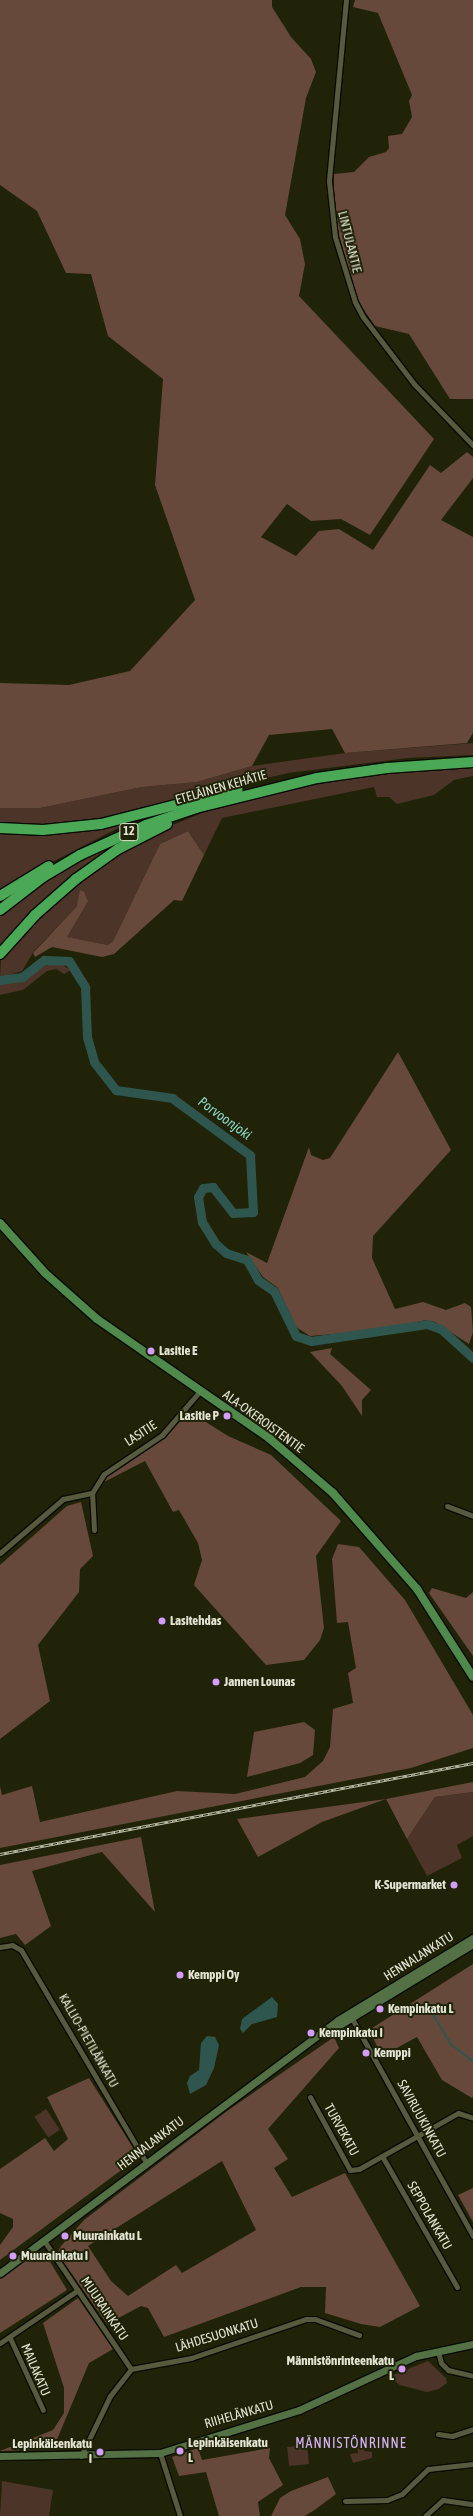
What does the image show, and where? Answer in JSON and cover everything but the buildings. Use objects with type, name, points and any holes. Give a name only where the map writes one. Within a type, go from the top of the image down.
[{"type":"highway","name":"ETELÄINEN KEHÄTIE","points":[[0,896],[42,869],[141,823],[274,784],[386,764],[473,758]]},
{"type":"highway","name":"ETELÄINEN KEHÄTIE","points":[[0,910],[54,869],[102,844],[170,816],[274,784],[387,768],[473,762]]},
{"type":"highway","points":[[0,828],[44,830],[101,824],[274,784]]},
{"type":"highway","points":[[0,954],[56,896],[118,849],[174,820],[274,784]]},
{"type":"main road","name":"ALA-OKEROISTENTIE","points":[[0,1223],[77,1303],[118,1336],[200,1391],[291,1456],[354,1514],[417,1588],[473,1677]]},
{"type":"street","name":"LINTULANTIE","points":[[346,0],[329,181],[330,213],[337,245],[363,317],[414,384],[473,445]]},
{"type":"street","name":"LASITIE","points":[[92,1493],[104,1474],[117,1463],[173,1425],[200,1391]]},
{"type":"street","points":[[0,1553],[63,1499],[92,1493],[94,1530]]},
{"type":"street","points":[[447,1506],[473,1516]]},
{"type":"street","name":"HENNALANKATU","points":[[351,2017],[473,1938]]},
{"type":"street","name":"HENNALANKATU","points":[[0,2273],[45,2242],[146,2162],[318,2037],[473,1944]]},
{"type":"street","name":"KALLIO-PIETILÄNKATU","points":[[0,1947],[12,1945],[21,1950],[146,2162]]},
{"type":"street","name":"SAVIRUUKINKATU","points":[[351,2017],[473,2236]]},
{"type":"street","name":"TURVEKATU","points":[[310,2096],[350,2170],[359,2169],[458,2113],[473,2118]]},
{"type":"street","name":"SEPPOLANKATU","points":[[382,2156],[457,2287]]},
{"type":"street","name":"MUURAINKATU","points":[[45,2242],[131,2369]]},
{"type":"street","points":[[0,2343],[10,2338],[78,2290]]},
{"type":"street","name":"LÄHDESUONKATU","points":[[131,2369],[191,2358],[306,2319],[315,2319],[359,2335]]},
{"type":"street","name":"MAILAKATU","points":[[10,2338],[43,2410]]},
{"type":"street","name":"RIIHELÄNKATU","points":[[0,2456],[81,2456],[160,2453],[299,2410],[387,2368],[438,2351],[473,2344]]},
{"type":"street","points":[[438,2351],[441,2363],[448,2370],[473,2376]]},
{"type":"street","points":[[81,2456],[110,2396],[131,2369]]},
{"type":"street","points":[[438,2434],[452,2436],[473,2429]]},
{"type":"street","points":[[160,2453],[180,2516]]},
{"type":"street","points":[[345,2500],[387,2500],[402,2494],[428,2469],[473,2464]]},
{"type":"street","points":[[425,2516],[443,2500],[473,2504]]},
{"type":"shaded area","points":[[0,0],[272,0],[272,7],[291,37],[311,59],[316,72],[306,98],[285,215],[300,239],[305,264],[299,296],[434,439],[370,535],[341,519],[311,521],[287,504],[261,537],[296,556],[319,531],[339,529],[373,550],[430,465],[441,473],[467,452],[473,457],[473,478],[441,520],[473,537],[473,733],[467,743],[345,753],[332,729],[269,735],[252,766],[197,782],[142,787],[40,808],[0,808],[0,683],[69,685],[130,671],[195,600],[155,485],[163,379],[108,336],[91,274],[66,273],[37,211],[0,185]]},
{"type":"shaded area","points":[[355,0],[473,0],[473,399],[450,399],[409,334],[375,326],[359,303],[348,271],[334,215],[334,174],[354,172],[369,157],[386,152],[389,148],[388,136],[402,134],[412,117],[409,101],[412,95],[378,13],[353,7]]},
{"type":"shaded area","points":[[473,743],[473,755],[408,758],[288,773],[69,825],[0,825],[0,808],[40,808],[142,787],[197,782],[252,766],[345,753]]},
{"type":"shaded area","points":[[473,765],[473,776],[454,780],[434,795],[397,804],[389,797],[377,797],[374,787],[222,818],[204,855],[188,831],[160,844],[113,941],[108,945],[66,937],[77,906],[34,951],[22,971],[0,978],[1,959],[41,916],[115,856],[158,831],[212,809],[285,790],[392,772]]},
{"type":"shaded area","points":[[123,822],[124,825],[0,889],[0,832]]},
{"type":"shaded area","points":[[143,831],[30,914],[0,946],[0,914],[78,859]]},
{"type":"shaded area","points":[[188,831],[204,855],[182,901],[174,900],[114,954],[102,957],[52,947],[35,957],[33,953],[77,906],[80,890],[84,892],[88,901],[67,937],[108,945],[113,941],[160,844]]},
{"type":"shaded area","points":[[58,962],[71,970],[64,974],[56,969],[47,971],[23,990],[0,995],[0,984],[17,983],[47,964]]},
{"type":"shaded area","points":[[398,1052],[451,1150],[373,1236],[372,1258],[395,1309],[423,1302],[446,1310],[465,1303],[471,1307],[473,1332],[469,1344],[435,1322],[426,1320],[380,1330],[310,1336],[296,1327],[278,1288],[263,1277],[246,1252],[267,1263],[309,1147],[311,1155],[323,1160],[330,1158]]},
{"type":"shaded area","points":[[332,1348],[330,1354],[371,1390],[362,1400],[362,1416],[342,1386],[310,1352]]},
{"type":"shaded area","points":[[190,1412],[228,1436],[271,1455],[341,1521],[316,1556],[324,1628],[320,1640],[304,1660],[266,1665],[194,1585],[202,1560],[198,1543],[179,1510],[173,1512],[145,1461],[104,1482],[105,1476],[163,1438]]},
{"type":"shaded area","points":[[81,1502],[93,1556],[80,1569],[79,1592],[38,1645],[50,1701],[0,1739],[0,1565],[67,1506]]},
{"type":"shaded area","points":[[338,1544],[359,1547],[405,1600],[473,1715],[473,1748],[411,1768],[0,1848],[0,1786],[2,1795],[32,1786],[40,1822],[177,1791],[235,1794],[305,1777],[323,1761],[330,1747],[333,1709],[353,1703],[348,1673],[356,1668],[348,1622],[337,1623],[332,1559]]},
{"type":"shaded area","points":[[432,1588],[466,1598],[473,1592],[473,1656],[429,1593]]},
{"type":"shaded area","points":[[304,1722],[315,1730],[313,1755],[300,1763],[247,1777],[254,1732]]},
{"type":"shaded area","points":[[473,1782],[473,1792],[435,1797],[407,1839],[386,1799]]},
{"type":"shaded area","points":[[473,1792],[473,1836],[457,1845],[462,1858],[427,1876],[407,1839],[435,1797]]},
{"type":"shaded area","points":[[386,1799],[322,1822],[258,1857],[237,1819]]},
{"type":"shaded area","points":[[141,1837],[155,1912],[102,1852],[32,1871],[51,1926],[25,1945],[16,1934],[0,1938],[0,1865]]},
{"type":"shaded area","points":[[473,1964],[472,2098],[442,2080],[417,2037],[382,2056],[369,2030]]},
{"type":"shaded area","points":[[334,2037],[339,2048],[268,2129],[288,2159],[274,2168],[292,2197],[345,2173],[420,2306],[380,2327],[361,2324],[325,2313],[326,2287],[301,2287],[164,2337],[148,2308],[141,2306],[107,2324],[57,2253],[61,2246],[84,2220],[227,2111]],"holes":[[[222,2161],[256,2230],[182,2273],[176,2265],[128,2296],[111,2281],[88,2246]]]},
{"type":"shaded area","points":[[89,2078],[139,2157],[0,2260],[0,2245],[13,2227],[13,2219],[0,2213],[0,2169],[45,2138],[54,2151],[68,2139],[47,2097]]},
{"type":"shaded area","points":[[46,2109],[60,2130],[48,2138],[34,2117]]},
{"type":"shaded area","points":[[473,2188],[473,2222],[458,2195]]},
{"type":"shaded area","points":[[36,2255],[49,2260],[67,2290],[0,2333],[0,2276]]},
{"type":"shaded area","points":[[78,2298],[113,2349],[89,2363],[53,2449],[0,2451],[53,2430],[64,2413],[64,2388],[43,2323]]},
{"type":"shaded area","points":[[428,2361],[446,2378],[447,2383],[439,2389],[427,2392],[400,2385],[393,2380],[393,2375]]},
{"type":"shaded area","points":[[363,2444],[364,2451],[372,2452],[372,2458],[353,2463],[350,2454],[358,2453],[357,2445]]},
{"type":"shaded area","points":[[307,2445],[309,2464],[289,2466],[287,2447]]},
{"type":"shaded area","points":[[198,2448],[202,2460],[270,2448],[269,2458],[283,2485],[258,2502],[260,2516],[219,2516],[206,2472],[179,2476],[172,2457]]},
{"type":"shaded area","points":[[328,2477],[336,2494],[316,2509],[305,2516],[271,2516],[280,2498],[291,2491]]},
{"type":"shaded area","points":[[2,2481],[53,2490],[49,2516],[0,2516]]},
{"type":"water","points":[[272,1997],[278,2004],[277,2017],[252,2024],[243,2033],[240,2029],[242,2019]]},
{"type":"water","points":[[207,2036],[215,2037],[219,2045],[214,2068],[206,2085],[190,2094],[187,2083],[190,2076],[199,2070],[201,2043]]},
{"type":"waterway","name":"Porvoonjoki","points":[[0,980],[22,977],[44,960],[69,961],[85,987],[87,1037],[94,1062],[116,1090],[172,1098],[250,1155],[253,1212],[233,1213],[213,1187],[203,1188],[198,1197],[202,1222],[216,1244],[226,1253],[247,1260],[258,1280],[274,1291],[296,1336],[311,1341],[427,1324],[441,1329],[473,1358]]},
{"type":"waterway","points":[[427,2004],[451,2044],[473,2061]]},
{"type":"railway","points":[[0,1854],[473,1763]]},
{"type":"place","name":"Lasitie E","points":[[151,1351]]},
{"type":"place","name":"Lasitie P","points":[[227,1416]]},
{"type":"place","name":"Lasitehdas","points":[[162,1621]]},
{"type":"place","name":"Jannen Lounas","points":[[216,1682]]},
{"type":"place","name":"K-Supermarket","points":[[454,1885]]},
{"type":"place","name":"Kemppi Oy","points":[[180,1975]]},
{"type":"place","name":"Kempinkatu L","points":[[380,2009]]},
{"type":"place","name":"Kempinkatu I","points":[[311,2033]]},
{"type":"place","name":"Kemppi","points":[[366,2053]]},
{"type":"place","name":"Muurainkatu L","points":[[65,2236]]},
{"type":"place","name":"Muurainkatu I","points":[[13,2256]]},
{"type":"place","name":"Männistönrinteenkatu L","points":[[402,2369]]},
{"type":"place","name":"Lepinkäisenkatu L","points":[[180,2451]]},
{"type":"place","name":"Lepinkäisenkatu I","points":[[100,2452]]},
{"type":"district","name":"MÄNNISTÖNRINNE","points":[[351,2443]]}]
